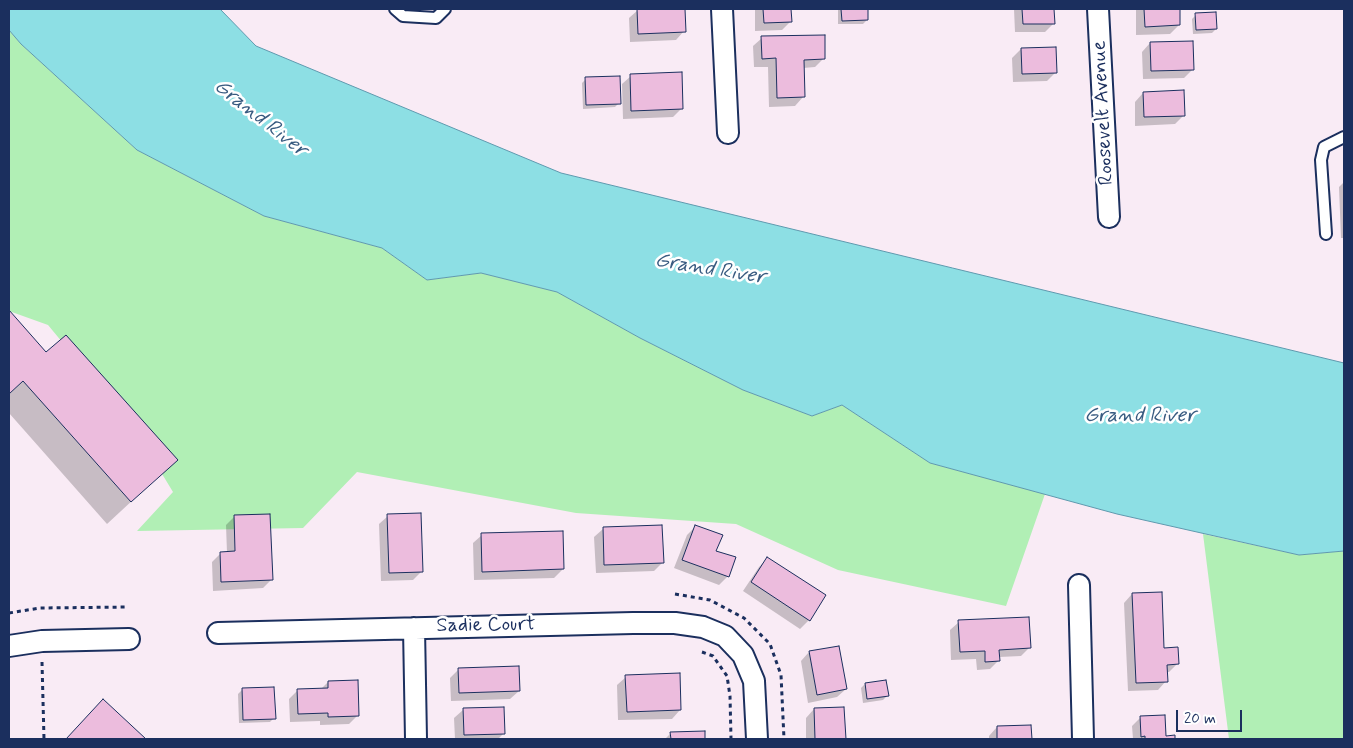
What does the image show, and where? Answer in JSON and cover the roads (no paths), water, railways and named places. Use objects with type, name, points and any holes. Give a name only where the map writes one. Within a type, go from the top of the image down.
[{"type":"street","points":[[722,9],[728,133]]},
{"type":"street","name":"Roosevelt Avenue","points":[[1098,9],[1109,217]]},
{"type":"street","points":[[1079,585],[1083,739]]},
{"type":"street","name":"Sadie Court","points":[[218,632],[675,623],[703,627],[725,636],[743,655],[754,681],[757,739]]},
{"type":"street","points":[[414,628],[416,739]]},
{"type":"street","points":[[9,646],[42,641],[129,639]]},
{"type":"lane","points":[[395,9],[403,16],[436,18],[445,9]]},
{"type":"lane","points":[[1326,234],[1321,160],[1324,147],[1344,137]]},
{"type":"water","name":"Grand River","points":[[9,9],[220,9],[256,46],[561,173],[1344,363],[1344,551],[1299,555],[1117,514],[930,463],[842,405],[812,416],[743,390],[640,338],[557,292],[481,273],[427,280],[382,248],[264,216],[137,150],[21,44],[9,30]]}]
